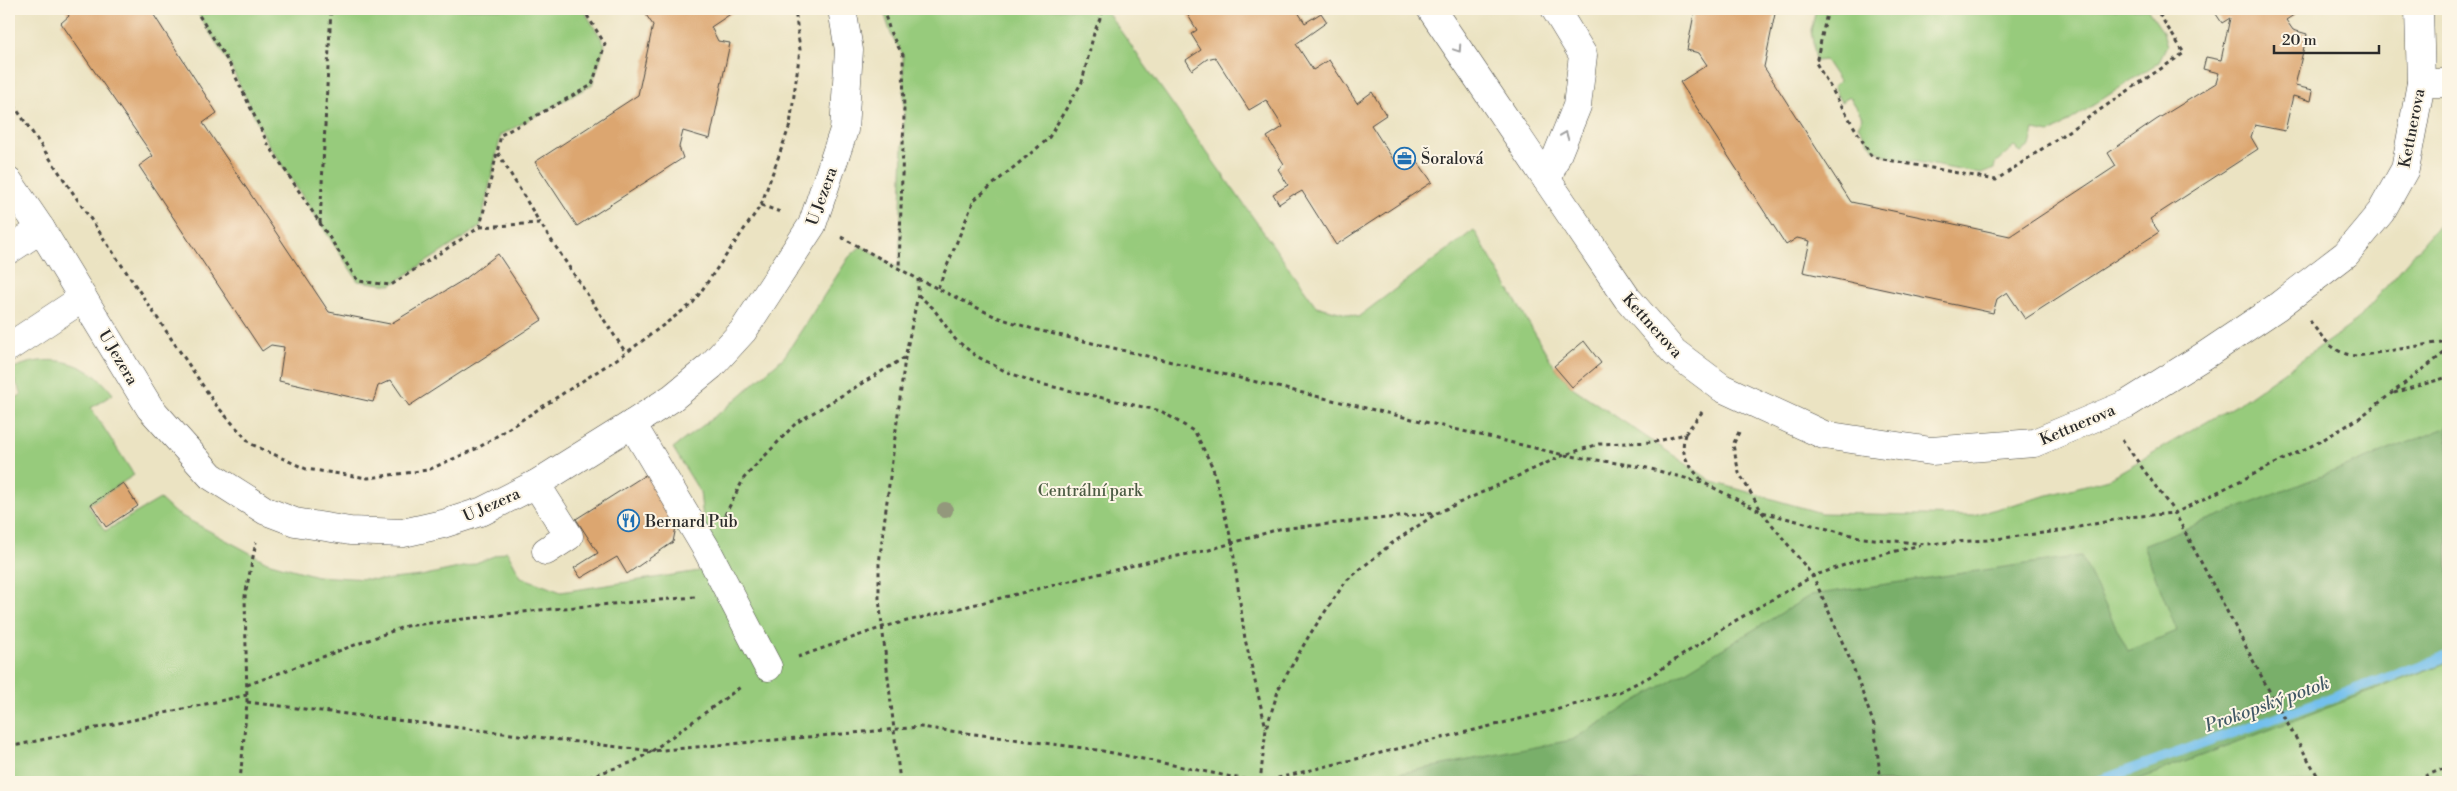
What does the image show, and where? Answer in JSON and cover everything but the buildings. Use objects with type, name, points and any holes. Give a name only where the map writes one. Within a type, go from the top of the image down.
[{"type":"street","name":"U Jezera","points":[[9,182],[150,408],[211,476],[266,510],[295,522],[350,531],[403,533],[443,524],[483,511],[536,484],[672,398],[711,366],[743,331],[812,225],[844,130],[849,50],[842,9]]},
{"type":"street","name":"Kettnerova","points":[[1431,9],[1626,298],[1674,352],[1722,388],[1824,435],[1931,451],[2034,443],[2127,404],[2207,354],[2292,295],[2346,254],[2381,212],[2405,169],[2421,83],[2419,9]]},
{"type":"street","points":[[1547,180],[1577,106],[1583,55],[1555,9]]},
{"type":"street","points":[[2421,83],[2448,83]]},
{"type":"street","points":[[9,250],[40,229]]},
{"type":"street","points":[[9,347],[83,298]]},
{"type":"street","points":[[632,424],[707,550],[768,667]]},
{"type":"street","points":[[536,484],[569,536],[546,551]]},
{"type":"path","points":[[195,9],[229,63],[268,144],[358,281],[392,285],[480,227],[540,223]]},
{"type":"path","points":[[320,223],[331,9]]},
{"type":"path","points":[[480,227],[501,135],[592,85],[605,44],[583,9]]},
{"type":"path","points":[[9,98],[216,405],[251,444],[306,469],[368,478],[428,470],[478,448],[626,353],[694,303],[761,205],[790,125],[800,50],[795,9]]},
{"type":"path","points":[[882,9],[891,34],[903,55],[904,115],[899,268]]},
{"type":"path","points":[[938,288],[974,200],[1048,140],[1082,82],[1094,33],[1104,9]]},
{"type":"path","points":[[1828,9],[1816,63],[1872,157],[1996,180],[2184,53],[2156,9]]},
{"type":"path","points":[[497,152],[540,223],[626,353]]},
{"type":"path","points":[[761,205],[785,214]]},
{"type":"path","points":[[835,234],[918,279],[996,317],[1033,329],[1564,455],[1643,467],[1704,482],[1762,512],[1863,538],[1926,544]]},
{"type":"path","points":[[900,782],[879,599],[879,564],[905,358],[918,295],[918,279]]},
{"type":"path","points":[[918,295],[933,308],[955,339],[976,356],[1005,371],[1036,383],[1161,412],[1194,432],[1213,468],[1232,543],[1245,639],[1266,729]]},
{"type":"path","points":[[2292,295],[2326,341],[2344,355],[2358,356],[2448,341]]},
{"type":"path","points":[[247,702],[652,751],[920,727],[1098,750],[1260,782],[1552,711],[1619,692],[1649,678],[1733,622],[1813,576],[1859,560],[1926,544],[2014,537],[2059,531],[2129,517],[2175,513],[2319,442],[2358,419],[2448,350]]},
{"type":"path","points":[[707,550],[744,478],[796,423],[905,358]]},
{"type":"path","points":[[2391,394],[2448,377]]},
{"type":"path","points":[[1704,482],[1687,462],[1681,448],[1685,434],[1722,388]]},
{"type":"path","points":[[1753,402],[1733,445],[1739,473],[1762,512],[1813,576],[1852,664],[1874,725],[1881,782]]},
{"type":"path","points":[[2105,413],[2130,452],[2175,513],[2274,700],[2321,782]]},
{"type":"path","points":[[1260,782],[1266,729],[1279,688],[1310,634],[1346,582],[1391,544],[1437,513],[1564,455],[1598,444],[1654,442],[1685,434]]},
{"type":"path","points":[[240,782],[247,702],[245,596],[251,558],[266,510]]},
{"type":"path","points":[[574,782],[633,762],[652,751],[768,667],[883,627],[1232,543],[1279,529],[1437,513]]},
{"type":"path","points":[[247,685],[406,626],[540,610],[730,594]]},
{"type":"path","points":[[9,746],[247,695]]},
{"type":"path","points":[[2410,782],[2448,767]]},
{"type":"green space","points":[[195,9],[583,9],[605,44],[592,85],[501,135],[480,227],[391,285],[358,281],[268,144],[229,63]]},
{"type":"green space","name":"Centrální park","points":[[883,9],[1105,9],[1316,306],[1358,317],[1474,230],[1554,366],[1572,387],[1713,482],[1821,513],[1970,516],[2108,479],[2241,402],[2357,321],[2441,222],[2448,206],[2448,782],[9,782],[9,403],[22,394],[9,370],[38,361],[66,362],[79,366],[91,373],[103,382],[113,394],[91,408],[134,475],[88,505],[105,531],[160,499],[174,512],[267,562],[317,576],[383,580],[421,576],[468,566],[507,551],[521,577],[561,592],[713,569],[706,545],[700,492],[673,448],[726,408],[784,357],[849,257],[861,246],[899,268],[904,115],[903,55],[891,34]]},
{"type":"green space","points":[[1816,9],[2147,9],[2163,32],[2167,46],[2159,62],[2054,131],[2050,133],[2034,130],[2030,146],[2021,152],[2014,147],[1995,164],[1994,169],[1981,174],[1886,156],[1873,148],[1858,126],[1863,118],[1850,97],[1841,102],[1833,88],[1839,81],[1825,60],[1816,61],[1811,31]]},
{"type":"green space","points":[[2448,427],[2448,662],[2132,782],[1355,782],[1572,740],[1811,595],[2081,556],[2128,651],[2177,631],[2143,545]]},
{"type":"waterway","name":"Prokopský potok","points":[[2096,782],[2448,656]]},
{"type":"place","name":"Šoralová","points":[[1405,158]]},
{"type":"place","name":"Bernard Pub","points":[[629,521]]}]
